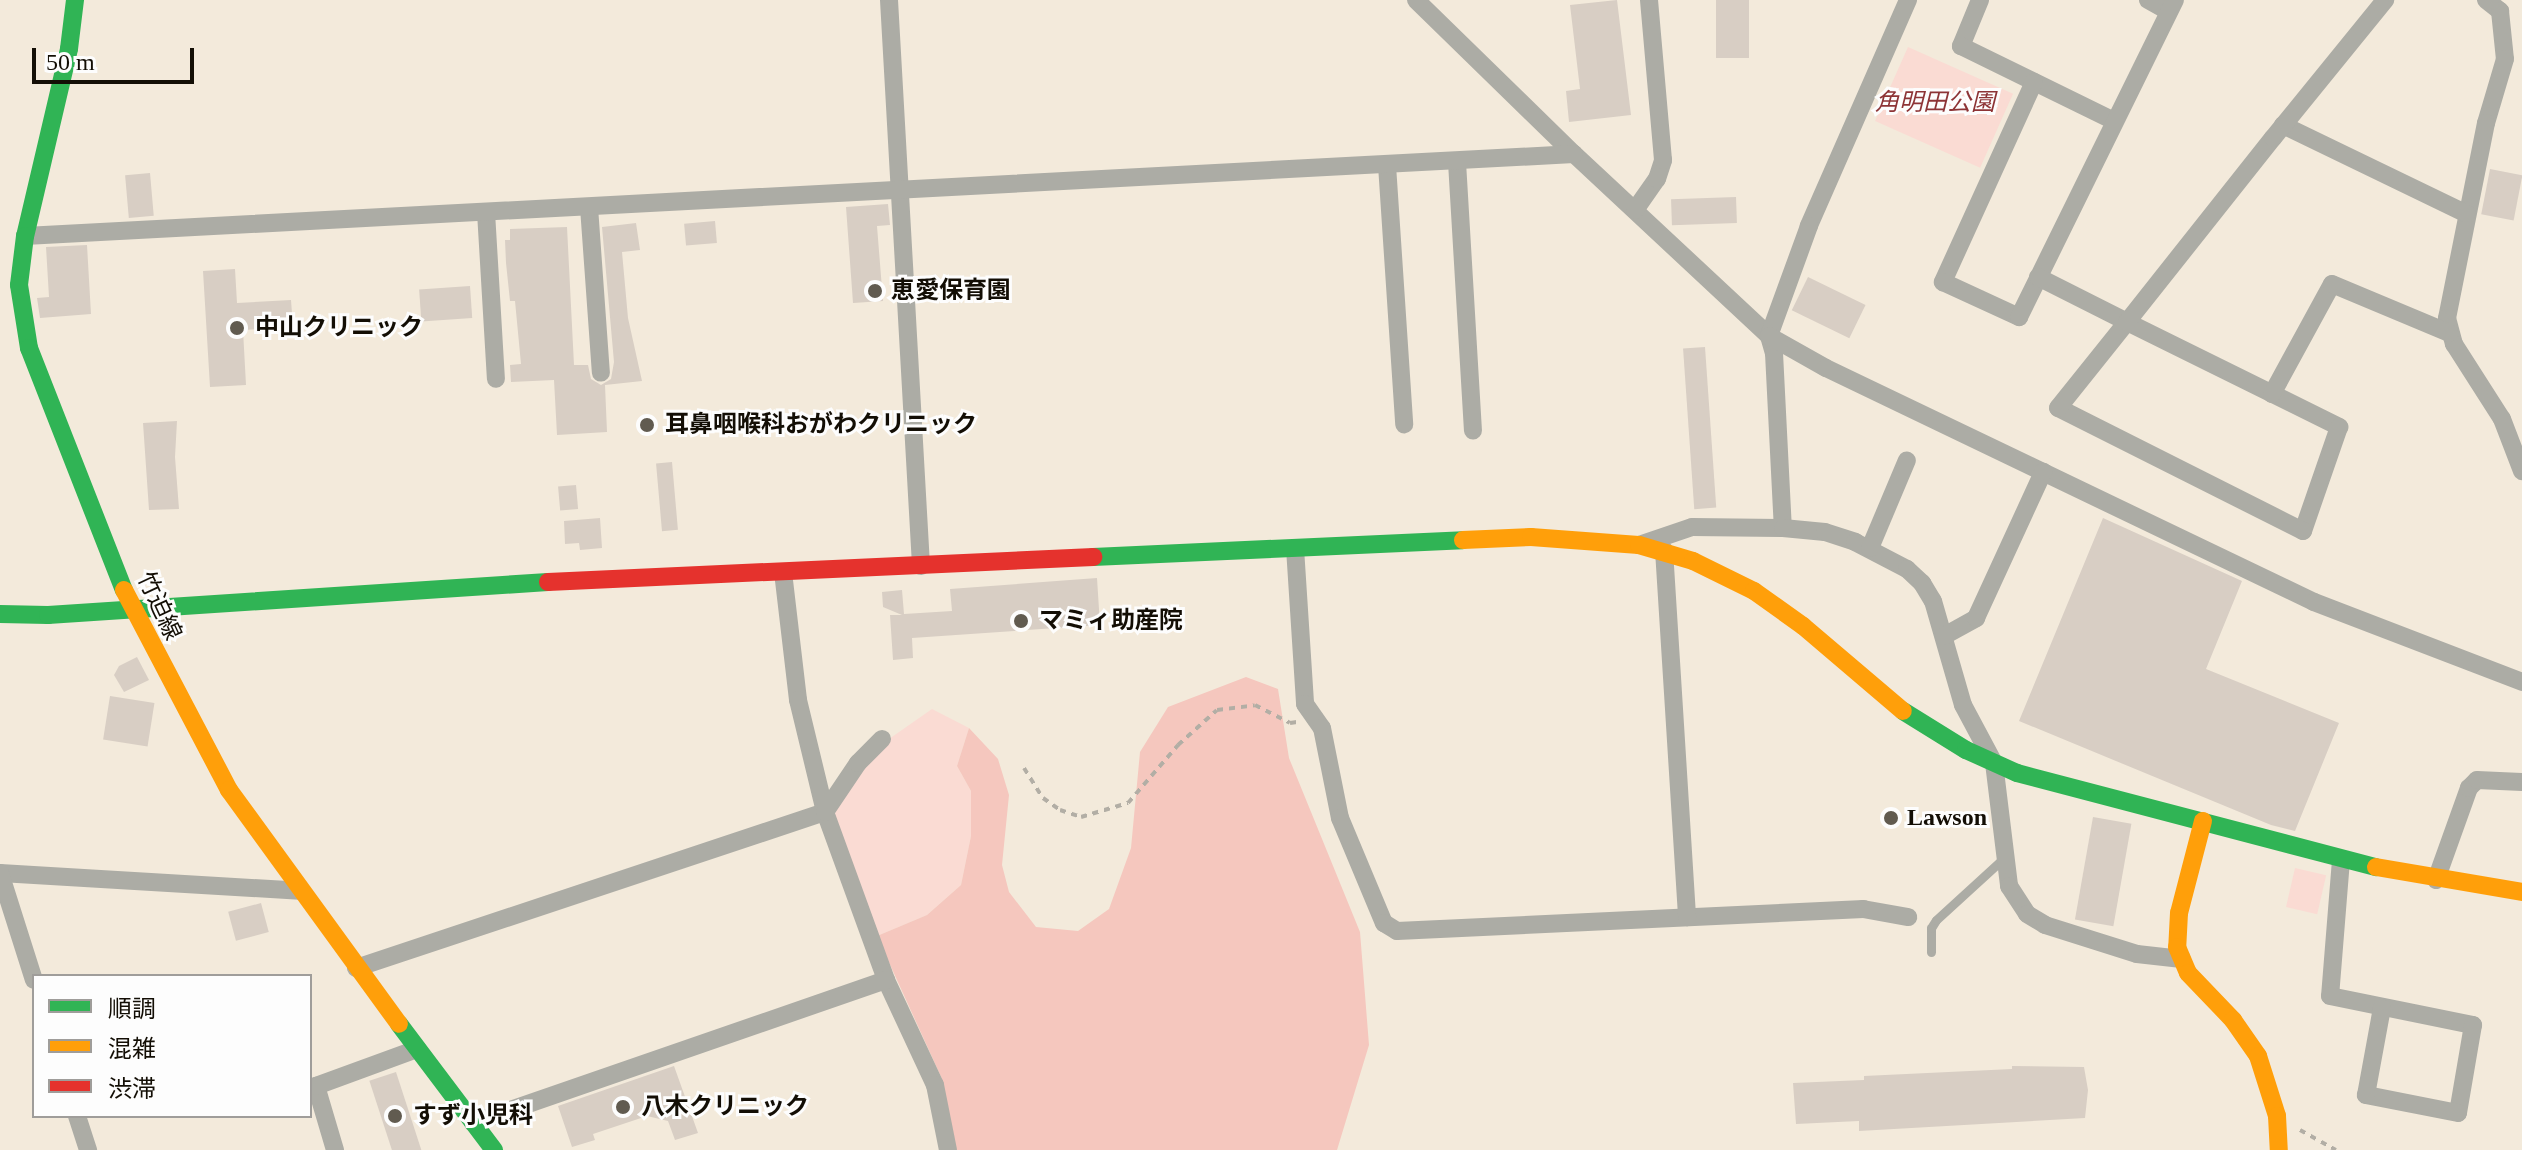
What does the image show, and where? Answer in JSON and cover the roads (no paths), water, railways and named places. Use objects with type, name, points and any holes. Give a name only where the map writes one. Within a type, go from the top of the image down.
[{"type":"street","name":"竹迫線","points":[[75,0],[69,49],[25,236],[19,285],[29,348],[132,610],[229,790],[299,891],[494,1150]]},
{"type":"street","points":[[889,0],[921,566]]},
{"type":"street","points":[[1416,0],[1433,8],[1574,154],[1769,336],[1826,368],[2314,602],[2522,682]]},
{"type":"street","points":[[1635,210],[1657,179],[1663,160],[1649,0]]},
{"type":"street","points":[[1783,528],[1774,353],[1769,336],[1809,226],[1908,0]]},
{"type":"street","points":[[1980,0],[1961,46],[2114,121]]},
{"type":"street","points":[[2034,82],[1943,282],[2019,317],[2172,5],[2148,0]]},
{"type":"street","points":[[2038,277],[2127,322],[2339,427],[2303,531],[2058,408],[2127,322],[2283,125],[2385,0]]},
{"type":"street","points":[[2486,0],[2500,11],[2505,59],[2486,123],[2447,308],[2449,333],[2502,419],[2522,471]]},
{"type":"street","points":[[2283,125],[2467,214]]},
{"type":"street","points":[[25,236],[1574,154]]},
{"type":"street","points":[[1457,162],[1473,431]]},
{"type":"street","points":[[1387,165],[1404,424]]},
{"type":"street","points":[[589,207],[601,373]]},
{"type":"street","points":[[486,212],[496,379]]},
{"type":"street","points":[[2272,394],[2332,284],[2449,333]]},
{"type":"street","points":[[1870,548],[1907,460]]},
{"type":"street","points":[[1944,636],[1976,618],[2043,472]]},
{"type":"street","points":[[1639,545],[1692,527],[1783,528],[1825,532],[1870,548],[1907,569],[1922,583],[1933,601],[1963,705],[1994,763],[2009,886],[2027,914],[2045,925],[2137,954],[2182,959]]},
{"type":"street","points":[[0,614],[132,610],[450,587],[1531,537],[1639,545],[1664,550],[1754,591],[1803,626],[1907,714],[2017,773],[2341,860],[2436,880],[2522,892]]},
{"type":"street","points":[[1295,548],[1305,704],[1322,728],[1340,818],[1384,923],[1397,931],[1863,909],[1908,917]]},
{"type":"street","points":[[1664,550],[1687,917]]},
{"type":"street","points":[[783,572],[798,700],[825,812],[886,980],[935,1085],[948,1150]]},
{"type":"street","points":[[356,968],[825,812],[858,763],[882,739]]},
{"type":"street","points":[[2436,880],[2469,788],[2477,780],[2522,782]]},
{"type":"street","points":[[2203,821],[2179,913],[2177,947],[2188,973],[2233,1020],[2258,1056],[2277,1116],[2279,1150]]},
{"type":"street","points":[[2341,860],[2330,996],[2473,1025],[2458,1113],[2366,1095],[2382,1008]]},
{"type":"street","points":[[32,974],[0,873],[299,891]]},
{"type":"street","points":[[473,1123],[886,980]]},
{"type":"street","points":[[335,1150],[316,1086],[417,1049]]},
{"type":"street","points":[[78,1118],[88,1150]]},
{"type":"lane","points":[[1931,952],[1931,928],[1936,920],[2005,857]]},
{"type":"place","name":"恵愛保育園","points":[[875,291]]},
{"type":"place","name":"中山クリニック","points":[[237,328]]},
{"type":"place","name":"耳鼻咽喉科おがわクリニック","points":[[647,425]]},
{"type":"place","name":"マミィ助産院","points":[[1021,621]]},
{"type":"place","name":"Lawson","points":[[1891,818]]},
{"type":"place","name":"八木クリニック","points":[[623,1107]]},
{"type":"place","name":"すず小児科","points":[[395,1116]]},
{"type":"park label","name":"角明田公園","points":[[1935,103]]}]
